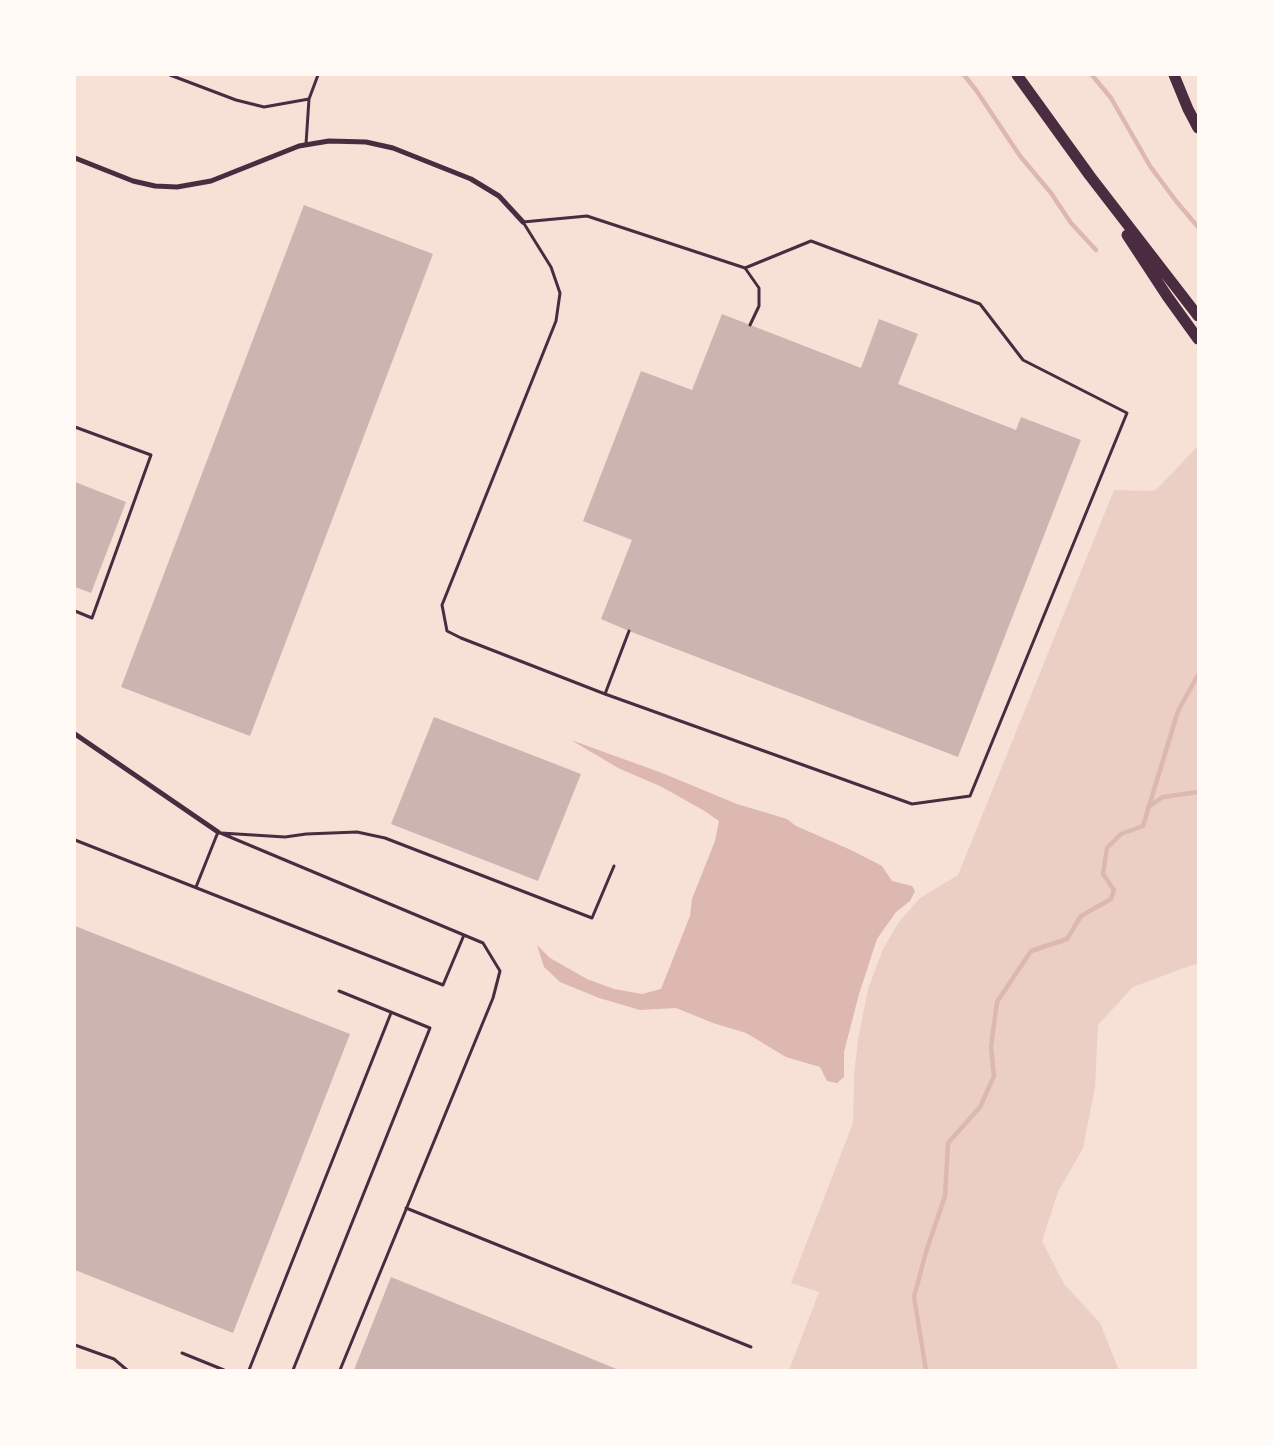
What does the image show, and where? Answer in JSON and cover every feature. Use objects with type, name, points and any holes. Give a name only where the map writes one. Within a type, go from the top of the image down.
[{"type":"highway","points":[[1017,75],[1090,176],[1198,316]]},
{"type":"highway","points":[[1174,75],[1198,128]]},
{"type":"highway","points":[[1090,176],[1167,296],[1198,340]]},
{"type":"street","points":[[75,158],[133,181],[154,186],[177,187],[211,181],[306,144],[330,140],[352,140],[382,145],[405,152],[482,185],[499,196],[523,222]]},
{"type":"street","points":[[75,734],[218,832]]},
{"type":"lane","points":[[170,75],[236,100],[264,107],[309,99]]},
{"type":"lane","points":[[306,144],[309,99],[318,75]]},
{"type":"lane","points":[[745,268],[811,241],[980,304],[1023,360],[1127,413],[970,796],[912,804],[605,694],[461,638],[448,631],[442,605],[556,321],[560,293],[551,267],[523,222],[587,216],[745,268],[758,288],[759,306],[750,325]]},
{"type":"lane","points":[[75,427],[151,455],[92,618],[75,611]]},
{"type":"lane","points":[[605,694],[629,631]]},
{"type":"lane","points":[[218,832],[285,837],[306,834],[356,832],[385,838],[592,918],[614,866]]},
{"type":"lane","points":[[196,887],[218,832]]},
{"type":"lane","points":[[218,832],[483,943],[500,971],[493,998],[340,1370]]},
{"type":"lane","points":[[75,840],[444,985],[464,935]]},
{"type":"lane","points":[[294,1370],[430,1028],[339,992]]},
{"type":"lane","points":[[249,1370],[391,1013]]},
{"type":"lane","points":[[406,1208],[751,1347]]},
{"type":"lane","points":[[75,1345],[114,1359],[126,1370]]},
{"type":"lane","points":[[182,1353],[224,1370]]},
{"type":"shaded area","points":[[1198,446],[1198,965],[1195,964],[1133,987],[1098,1025],[1095,1088],[1083,1148],[1058,1192],[1042,1241],[1064,1284],[1100,1323],[1119,1370],[789,1370],[819,1292],[791,1283],[853,1123],[854,1075],[858,1039],[868,989],[883,949],[898,923],[920,898],[958,875],[1114,490],[1155,491]]},
{"type":"shaded area","points":[[571,740],[662,773],[737,804],[787,819],[796,826],[882,866],[892,881],[912,886],[915,891],[910,901],[896,912],[877,939],[859,994],[844,1052],[844,1077],[837,1083],[827,1081],[820,1067],[786,1057],[746,1033],[713,1023],[676,1008],[640,1010],[599,998],[560,982],[544,967],[537,945],[550,958],[587,979],[614,989],[642,994],[661,989],[690,916],[692,899],[715,841],[719,821],[660,786],[620,769]]},
{"type":"building","points":[[304,205],[433,254],[250,736],[121,687]]},
{"type":"building","points":[[722,314],[861,368],[879,319],[918,334],[898,384],[1016,430],[1021,417],[1081,440],[958,757],[601,619],[632,540],[583,521],[641,371],[692,390]]},
{"type":"building","points":[[75,482],[126,502],[91,593],[75,587]]},
{"type":"building","points":[[434,717],[581,774],[538,881],[391,824]]},
{"type":"building","points":[[75,926],[350,1034],[233,1333],[75,1270]]},
{"type":"building","points":[[391,1277],[619,1370],[354,1370]]},
{"type":"waterway","points":[[964,75],[1020,156],[1051,193],[1071,223],[1096,250]]},
{"type":"waterway","points":[[1092,75],[1111,98],[1150,166],[1198,227]]},
{"type":"waterway","points":[[926,1370],[914,1297],[926,1252],[945,1196],[948,1143],[980,1107],[994,1076],[991,1047],[997,1002],[1031,951],[1067,939],[1081,916],[1111,899],[1114,890],[1103,874],[1107,848],[1121,834],[1143,826],[1178,711],[1198,675]]},
{"type":"waterway","points":[[1148,807],[1163,797],[1198,792]]}]
